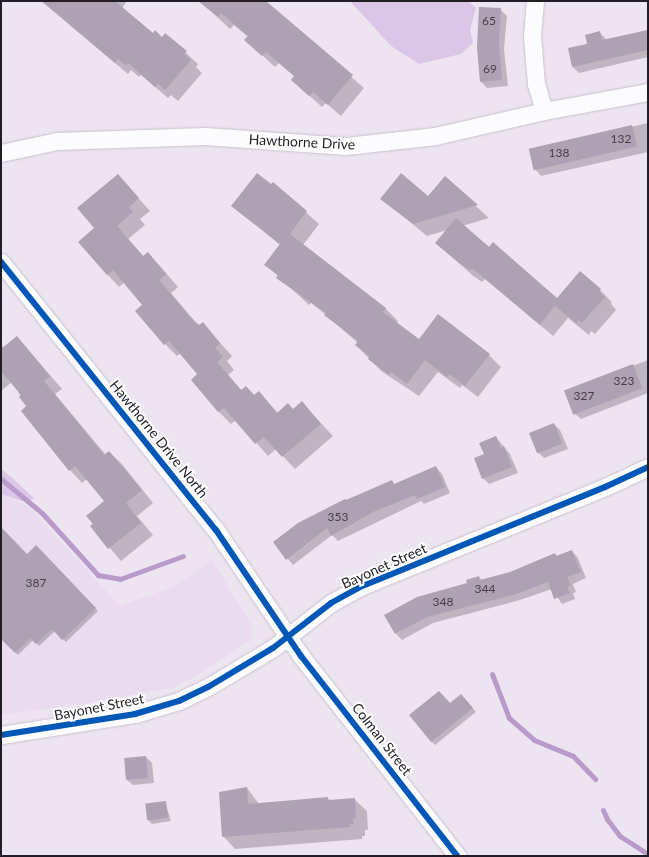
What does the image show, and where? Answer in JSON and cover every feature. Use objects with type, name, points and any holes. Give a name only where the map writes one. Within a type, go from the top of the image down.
[{"type":"street","points":[[535,1],[532,37],[536,84],[544,111]]},
{"type":"street","name":"Hawthorne Drive","points":[[1,153],[57,141],[204,136],[346,146],[435,136],[544,111],[648,92]]},
{"type":"street","name":"Hawthorne Drive North","points":[[1,262],[216,530],[288,638]]},
{"type":"street","name":"Bayonet Street","points":[[1,735],[135,714],[178,701],[208,687],[288,638],[331,603],[360,587],[605,487],[648,467]]},
{"type":"street","name":"Colman Street","points":[[288,638],[457,856]]},
{"type":"shaded area","points":[[350,1],[468,1],[476,8],[470,30],[473,43],[461,54],[419,64],[391,46]]},
{"type":"shaded area","points":[[1,469],[34,498],[28,502],[1,494]]},
{"type":"shaded area","points":[[1,494],[29,507],[120,606],[172,587],[212,560],[253,628],[251,639],[195,677],[175,687],[88,703],[1,715]]},
{"type":"building","points":[[42,1],[115,1],[153,33],[155,30],[162,37],[165,33],[187,51],[184,54],[191,60],[165,90],[158,83],[155,87],[128,63],[126,66],[118,59],[115,63]]},
{"type":"building","points":[[198,1],[266,1],[353,75],[328,105],[313,92],[309,96],[291,80],[294,76],[266,52],[262,56],[244,40],[248,36],[221,13],[218,17]]},
{"type":"building","points":[[479,7],[501,8],[499,42],[502,80],[480,82],[477,47]]},
{"type":"building","points":[[648,30],[648,50],[572,67],[568,48],[587,44],[585,35],[600,31],[602,40]]},
{"type":"building","points":[[632,125],[637,146],[534,170],[529,149]]},
{"type":"building","points":[[257,173],[271,184],[273,182],[307,211],[290,234],[386,308],[383,312],[419,339],[438,314],[490,354],[465,386],[449,374],[447,377],[425,360],[407,384],[391,372],[389,375],[368,359],[370,357],[355,345],[358,341],[324,315],[326,313],[276,278],[278,275],[264,265],[280,244],[231,206]]},
{"type":"building","points":[[401,173],[428,196],[445,176],[478,205],[413,224],[380,199]]},
{"type":"building","points":[[118,174],[139,198],[129,207],[133,212],[117,226],[143,256],[148,252],[166,274],[159,280],[190,317],[199,325],[203,322],[220,343],[215,348],[223,357],[217,362],[241,390],[246,386],[254,395],[259,391],[277,413],[288,403],[293,409],[302,401],[321,424],[282,457],[264,437],[255,444],[224,408],[218,412],[191,380],[197,374],[169,341],[164,345],[135,311],[142,305],[113,270],[107,275],[78,242],[94,228],[77,208]]},
{"type":"building","points":[[456,218],[489,247],[493,242],[557,298],[580,271],[601,289],[599,292],[605,297],[582,323],[579,320],[576,323],[555,306],[540,325],[472,268],[470,270],[459,263],[435,243]]},
{"type":"building","points":[[17,336],[50,376],[44,381],[104,455],[109,451],[142,490],[126,503],[141,523],[108,549],[90,526],[93,524],[86,516],[104,501],[75,466],[69,471],[21,411],[26,406],[19,397],[21,395],[1,371],[1,349]]},
{"type":"building","points":[[633,364],[642,388],[573,415],[564,391]]},
{"type":"building","points":[[554,423],[562,443],[537,454],[529,433]]},
{"type":"building","points":[[496,436],[501,448],[504,446],[512,467],[482,479],[474,458],[484,454],[479,443]]},
{"type":"building","points":[[436,466],[445,487],[417,499],[415,495],[375,511],[331,536],[327,528],[286,560],[273,542],[298,523],[345,499],[346,500],[392,480],[394,484]]},
{"type":"building","points":[[1,527],[27,554],[36,545],[96,608],[62,640],[52,629],[36,644],[30,638],[15,653],[1,639]]},
{"type":"building","points":[[572,550],[581,572],[567,577],[571,586],[567,587],[570,593],[554,599],[548,582],[513,595],[427,617],[395,634],[384,615],[417,597],[467,583],[466,580],[479,576],[480,580],[510,572],[555,553],[556,556]]},
{"type":"building","points":[[439,691],[450,703],[461,694],[473,708],[431,742],[409,715]]},
{"type":"building","points":[[146,756],[148,778],[126,780],[124,758]]},
{"type":"building","points":[[247,787],[248,804],[328,797],[328,800],[355,798],[356,818],[353,818],[354,824],[350,824],[350,827],[222,837],[219,792]]},
{"type":"building","points":[[166,801],[168,818],[147,820],[145,804]]},
{"type":"waterway","points":[[1,479],[42,513],[98,575],[120,579],[183,556]]},
{"type":"waterway","points":[[492,674],[509,718],[534,740],[573,756],[595,779]]},
{"type":"waterway","points":[[603,810],[607,819],[620,836],[646,853]]},
{"type":"cycle path","points":[[1,262],[216,530],[301,656],[457,856]]},
{"type":"cycle path","points":[[1,735],[135,714],[179,701],[208,687],[273,648],[331,603],[360,587],[605,487],[648,467]]}]
